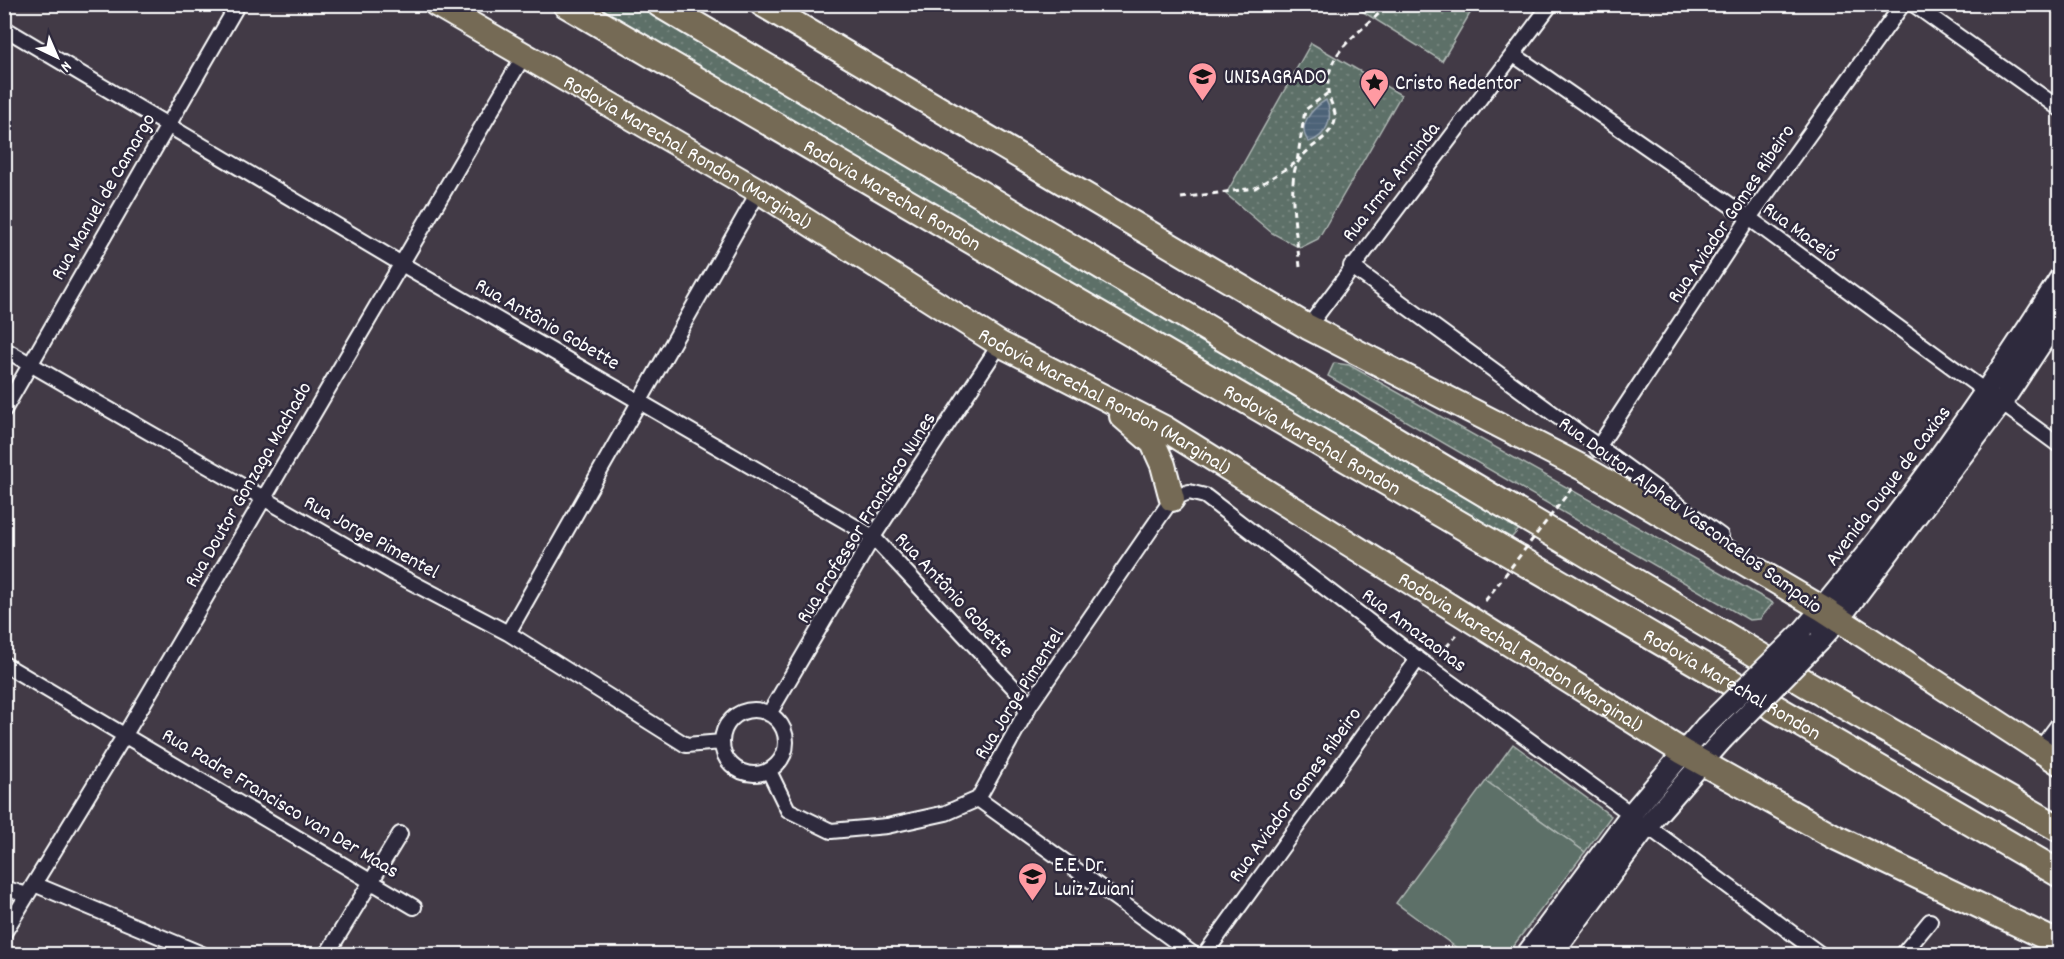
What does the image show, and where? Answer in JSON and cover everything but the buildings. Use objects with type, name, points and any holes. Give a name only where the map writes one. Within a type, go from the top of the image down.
[{"type":"highway","name":"Rodovia Marechal Rondon (Marginal)","points":[[436,4],[759,191],[1000,344],[1094,390],[1164,428],[1692,757],[1837,838],[2060,944]]},
{"type":"highway","name":"Rodovia Marechal Rondon","points":[[566,4],[2060,874]]},
{"type":"highway","name":"Rodovia Marechal Rondon","points":[[660,4],[1787,672],[2060,829]]},
{"type":"highway","points":[[762,4],[1308,327],[1586,469],[1831,614]]},
{"type":"highway","points":[[1094,390],[1153,443],[1163,465],[1172,499]]},
{"type":"highway","name":"Rua Doutor Alpheu Vasconcelos Sampaio","points":[[1831,614],[2060,763]]},
{"type":"main road","name":"Avenida Duque de Caxias","points":[[1993,399],[2060,278]]},
{"type":"main road","name":"Avenida Duque de Caxias","points":[[1527,954],[1631,814],[1692,757],[1722,740],[1831,614],[1993,399],[2060,315]]},
{"type":"main road","name":"Avenida Duque de Caxias","points":[[1552,954],[1647,826],[1692,757],[1705,727],[1810,637]]},
{"type":"street","name":"Rua Manuel de Camargo","points":[[4,410],[238,4]]},
{"type":"street","name":"Rua Irmã Arminda","points":[[1308,327],[1351,266],[1551,4]]},
{"type":"street","name":"Rua Aviador Gomes Ribeiro","points":[[1597,449],[1749,218],[1903,4]]},
{"type":"street","points":[[1913,4],[2060,109]]},
{"type":"street","name":"Rua Antônio Gobette","points":[[4,28],[400,263],[873,537],[1030,705]]},
{"type":"street","name":"Rua Doutor Gonzaga Machado","points":[[4,933],[126,733],[524,55]]},
{"type":"street","name":"Rua Maceió","points":[[1514,55],[1749,218],[2060,446]]},
{"type":"street","points":[[508,633],[759,191]]},
{"type":"street","name":"Rua Doutor Alpheu Vasconcelos Sampaio","points":[[1351,266],[1597,449],[1831,614]]},
{"type":"street","name":"Rua Professor Francisco Nunes","points":[[769,714],[873,537],[1000,344]]},
{"type":"street","name":"Rua Jorge Pimentel","points":[[4,349],[392,572],[508,633],[686,745],[722,742]]},
{"type":"street","name":"Rua Amazaonas","points":[[1172,499],[1189,492],[1205,496],[1418,659],[1631,814]]},
{"type":"street","name":"Rua Jorge Pimentel","points":[[978,799],[1030,705],[1172,499]]},
{"type":"street","name":"Rua Aviador Gomes Ribeiro","points":[[1205,954],[1418,659]]},
{"type":"street","points":[[4,664],[126,733]]},
{"type":"street","points":[[755,709],[769,714],[781,723],[787,744],[778,764],[769,771],[747,774],[737,770],[723,753],[722,742],[726,726],[736,715],[755,709]]},
{"type":"street","points":[[2040,749],[2060,722]]},
{"type":"street","name":"Rua Padre Francisco van Der Maas","points":[[126,733],[414,906]]},
{"type":"street","points":[[769,771],[788,810],[831,831],[887,826],[946,813],[978,799],[1193,954]]},
{"type":"street","points":[[1647,826],[1820,954]]},
{"type":"street","points":[[327,954],[400,834]]},
{"type":"street","points":[[4,888],[30,890],[202,954]]},
{"type":"street","points":[[1903,954],[1930,921]]},
{"type":"path","points":[[1181,198],[1255,188],[1297,162],[1334,126],[1336,111],[1328,93],[1329,75],[1335,54],[1388,4]]},
{"type":"path","points":[[1300,267],[1294,224],[1293,188],[1305,110],[1328,93]]},
{"type":"path","points":[[1485,601],[1572,488]]},
{"type":"green space","points":[[1475,4],[1442,61],[1352,5]]},
{"type":"green space","points":[[585,5],[636,5],[1522,526],[1504,546]]},
{"type":"green space","points":[[1311,43],[1401,95],[1318,239],[1300,248],[1272,233],[1226,194]]},
{"type":"green space","points":[[1334,363],[1349,365],[1773,603],[1760,619],[1749,620],[1328,376]]},
{"type":"green space","points":[[1513,744],[1611,816],[1585,852],[1486,781]]},
{"type":"green space","points":[[1486,781],[1585,852],[1507,954],[1465,954],[1396,903]]},
{"type":"water","points":[[1326,100],[1329,113],[1328,125],[1321,135],[1309,142],[1304,130],[1307,119],[1315,108]]},
{"type":"place","name":"UNISAGRADO","points":[[1203,102]]},
{"type":"place","name":"Cristo Redentor","points":[[1374,108]]},
{"type":"place","name":"E.E. Dr. Luiz Zuiani","points":[[1033,902]]}]
